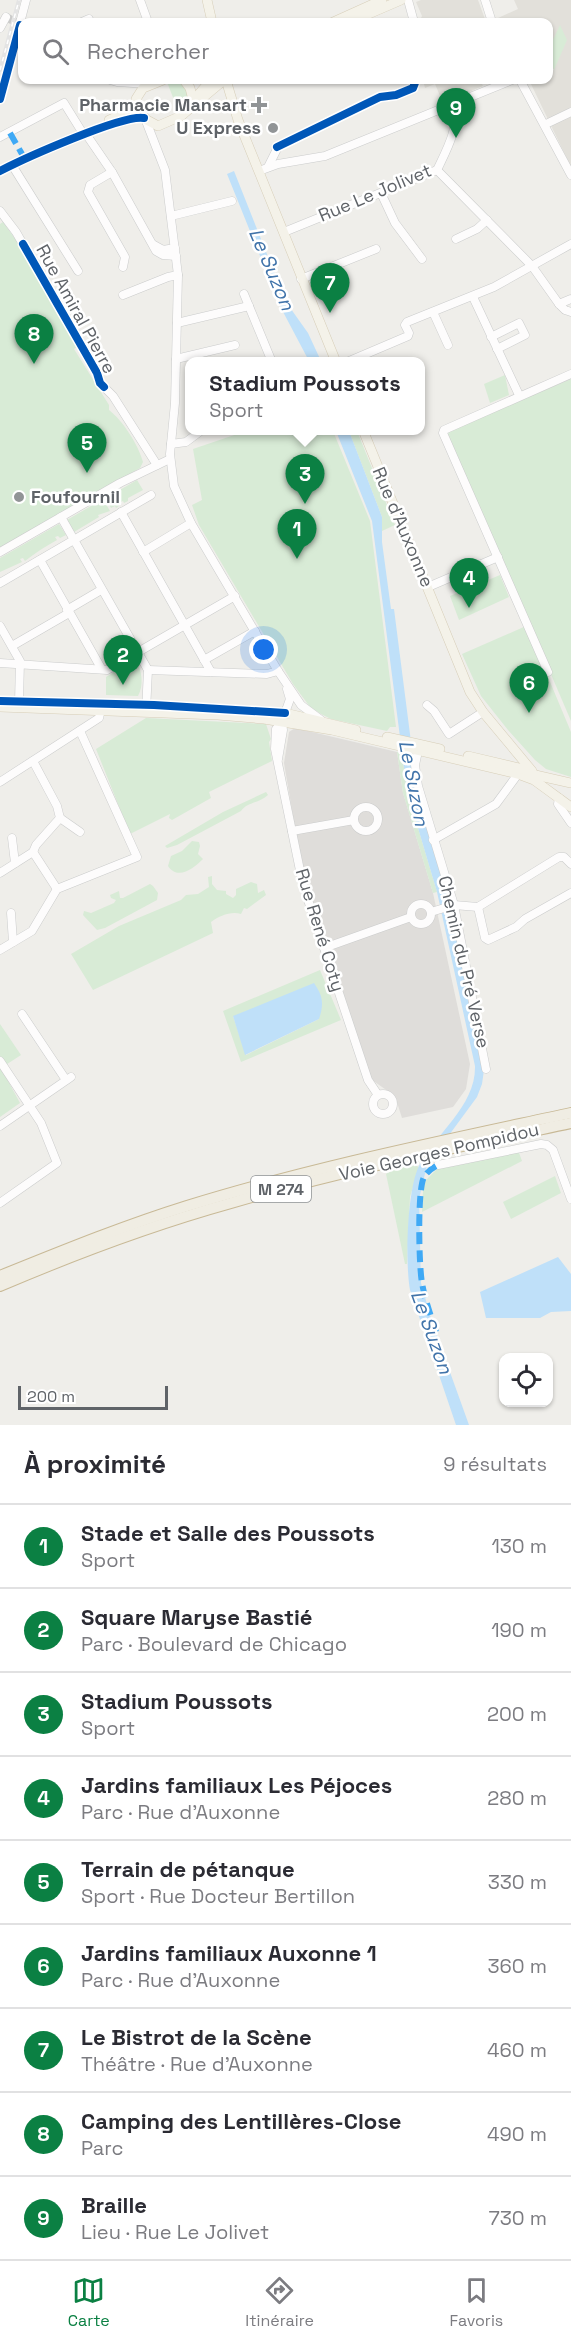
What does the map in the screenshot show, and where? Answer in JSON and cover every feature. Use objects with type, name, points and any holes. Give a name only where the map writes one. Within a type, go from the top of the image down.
[{"type":"highway","name":"Voie Georges Pompidou","points":[[0,1276],[104,1234],[236,1192],[368,1158],[571,1113]]},
{"type":"highway","name":"Voie Georges Pompidou","points":[[0,1286],[106,1244],[230,1203],[398,1160],[571,1123]]},
{"type":"main road","points":[[207,0],[211,18]]},
{"type":"main road","points":[[342,18],[382,0]]},
{"type":"main road","points":[[359,18],[401,0]]},
{"type":"main road","points":[[0,171],[129,111],[149,84]]},
{"type":"main road","points":[[187,84],[193,100]]},
{"type":"main road","points":[[185,113],[207,84]]},
{"type":"main road","points":[[0,164],[131,118],[145,119],[158,126],[185,113],[220,84]]},
{"type":"main road","points":[[226,84],[263,169],[284,232],[334,357]]},
{"type":"main road","points":[[206,96],[217,93],[231,99]]},
{"type":"main road","points":[[137,99],[145,119]]},
{"type":"main road","name":"Rue d'Auxonne","points":[[365,435],[470,692],[483,712],[535,775],[559,798]]},
{"type":"main road","points":[[0,701],[101,707]]},
{"type":"main road","points":[[0,707],[146,708],[325,722],[518,774],[534,780],[571,807]]},
{"type":"main road","points":[[146,708],[284,717],[332,730],[397,742]]},
{"type":"main road","points":[[504,764],[511,755],[511,746]]},
{"type":"main road","points":[[415,748],[504,764],[524,769],[535,775]]},
{"type":"main road","points":[[494,768],[502,767],[571,783]]},
{"type":"street","points":[[0,28],[12,20],[26,0]]},
{"type":"street","points":[[140,0],[147,18]]},
{"type":"street","points":[[408,0],[413,18]]},
{"type":"street","points":[[485,0],[491,18]]},
{"type":"street","points":[[0,99],[12,20]]},
{"type":"street","points":[[126,84],[134,89],[137,99]]},
{"type":"street","points":[[263,169],[279,145],[380,97],[396,96],[413,88],[414,84]]},
{"type":"street","points":[[263,169],[325,156],[502,84]]},
{"type":"street","points":[[522,84],[546,124],[571,175]]},
{"type":"street","points":[[0,137],[64,103],[112,172],[159,254],[176,252]]},
{"type":"street","name":"Rue Le Jolivet","points":[[284,232],[437,170],[452,130],[456,113],[453,104]]},
{"type":"street","points":[[546,124],[571,112]]},
{"type":"street","points":[[145,119],[156,141],[165,170],[178,275],[175,403],[170,459],[174,486],[191,523],[278,671],[305,709],[325,722]]},
{"type":"street","points":[[156,141],[158,126]]},
{"type":"street","points":[[12,165],[78,271]]},
{"type":"street","points":[[437,170],[532,266],[559,304],[571,312]]},
{"type":"street","points":[[112,172],[88,189],[125,257],[123,267]]},
{"type":"street","points":[[381,194],[395,224],[422,259]]},
{"type":"street","points":[[171,216],[232,201]]},
{"type":"street","name":"Rue Amiral Pierre","points":[[0,211],[23,244],[104,387],[113,396],[157,465]]},
{"type":"street","points":[[456,239],[477,229],[487,220]]},
{"type":"street","points":[[359,357],[408,336],[406,323],[473,297],[571,244]]},
{"type":"street","points":[[302,279],[376,249]]},
{"type":"street","points":[[123,295],[168,276],[178,275]]},
{"type":"street","points":[[244,294],[270,357]]},
{"type":"street","points":[[473,297],[519,395]]},
{"type":"street","points":[[559,304],[571,299]]},
{"type":"street","points":[[177,323],[249,306]]},
{"type":"street","points":[[433,312],[448,345]]},
{"type":"street","points":[[491,337],[519,323],[525,335],[497,349]]},
{"type":"street","points":[[176,359],[235,345]]},
{"type":"street","points":[[548,672],[444,430],[571,374]]},
{"type":"street","points":[[171,444],[184,443],[195,435]]},
{"type":"street","points":[[0,552],[170,459]]},
{"type":"street","points":[[0,583],[151,495]]},
{"type":"street","points":[[121,513],[211,672]]},
{"type":"street","points":[[61,517],[148,670],[146,708]]},
{"type":"street","points":[[144,552],[191,523]]},
{"type":"street","points":[[428,587],[498,557]]},
{"type":"street","points":[[40,560],[101,668]]},
{"type":"street","points":[[12,646],[101,590]]},
{"type":"street","points":[[0,663],[107,670],[235,596]]},
{"type":"street","points":[[0,626],[20,664],[19,702]]},
{"type":"street","points":[[204,660],[255,631]]},
{"type":"street","points":[[148,670],[267,674],[278,671]]},
{"type":"street","name":"Rue René Coty","points":[[278,671],[290,698],[284,717],[278,760],[303,885],[368,1080],[378,1095]]},
{"type":"street","points":[[284,717],[294,709],[296,698]]},
{"type":"street","points":[[428,705],[449,734],[483,712]]},
{"type":"street","points":[[0,782],[100,717],[101,707]]},
{"type":"street","points":[[0,950],[36,926],[57,889],[137,857],[80,731]]},
{"type":"street","name":"Chemin du Pré Verse","points":[[415,748],[418,786],[454,905],[486,1069]]},
{"type":"street","points":[[33,761],[57,806],[60,818],[80,832]]},
{"type":"street","points":[[433,840],[496,804],[518,774]]},
{"type":"street","points":[[559,798],[558,804],[571,823]]},
{"type":"street","points":[[0,873],[33,852],[36,845],[60,818]]},
{"type":"street","points":[[292,831],[354,820]]},
{"type":"street","points":[[12,838],[15,863]]},
{"type":"street","points":[[33,852],[57,889]]},
{"type":"street","points":[[431,912],[454,905],[478,907],[559,857],[564,857],[571,864]]},
{"type":"street","points":[[478,907],[485,938],[489,940],[516,927],[525,919],[571,893]]},
{"type":"street","points":[[418,904],[428,906],[431,912],[430,918],[422,924],[415,922],[411,917],[411,910],[418,904]]},
{"type":"street","points":[[11,913],[13,942]]},
{"type":"street","points":[[324,948],[411,917]]},
{"type":"street","points":[[0,1126],[68,1078],[22,1014]]},
{"type":"street","points":[[1,1063],[41,1124],[57,1163],[1,1201]]},
{"type":"street","points":[[438,1165],[541,1144],[547,1145],[553,1150],[571,1199]]},
{"type":"shaded area","points":[[421,0],[478,0],[485,18],[421,18],[416,2]]},
{"type":"shaded area","points":[[514,0],[571,0],[571,167],[531,84],[553,84],[553,18],[498,18],[518,9]]},
{"type":"shaded area","points":[[435,84],[482,84],[483,86],[443,103]]},
{"type":"shaded area","points":[[295,728],[397,752],[403,793],[433,893],[470,1064],[466,1089],[453,1107],[402,1118],[395,1096],[372,1080],[303,874],[284,763],[289,732]]},
{"type":"green space","points":[[560,25],[567,40],[554,70],[553,67],[553,40]]},
{"type":"green space","points":[[168,84],[181,84],[188,94],[186,104],[179,113]]},
{"type":"green space","points":[[3,222],[24,251],[78,346],[74,349],[109,405],[109,410],[129,433],[143,462],[140,468],[0,548],[0,224]]},
{"type":"green space","points":[[505,375],[509,395],[490,403],[484,384]]},
{"type":"green space","points":[[571,379],[571,721],[448,434],[450,430]]},
{"type":"green space","points":[[234,435],[335,435],[370,521],[396,727],[390,727],[387,731],[331,719],[310,707],[293,684],[199,525],[192,505],[202,500],[193,449]]},
{"type":"green space","points":[[351,435],[359,435],[395,525],[382,531],[382,517]]},
{"type":"green space","points":[[137,480],[143,490],[128,498],[128,501],[119,503],[120,505],[116,508],[115,506],[111,508],[106,498]]},
{"type":"green space","points":[[103,499],[110,511],[98,515],[99,517],[74,532],[67,520]]},
{"type":"green space","points":[[59,524],[66,535],[60,538],[55,537],[57,540],[25,561],[23,558],[20,559],[22,562],[0,572],[0,558]]},
{"type":"green space","points":[[500,575],[509,597],[459,620],[450,596]]},
{"type":"green space","points":[[526,626],[544,668],[542,673],[548,677],[571,732],[571,777],[546,769],[508,730],[481,696],[462,654]]},
{"type":"green space","points":[[136,660],[141,673],[142,683],[138,696],[106,695],[106,677]]},
{"type":"green space","points":[[146,718],[266,724],[271,739],[269,742],[272,761],[209,792],[211,798],[172,820],[169,818],[170,814],[130,834],[96,749]]},
{"type":"green space","points":[[397,752],[402,753],[407,791],[437,892],[433,893],[403,793]]},
{"type":"green space","points":[[266,792],[268,795],[265,798],[241,811],[177,845],[167,848],[165,846],[223,812]]},
{"type":"green space","points":[[192,841],[199,842],[198,854],[203,859],[186,872],[176,873],[168,866],[171,856],[182,851]]},
{"type":"green space","points":[[212,876],[212,884],[217,890],[226,891],[226,894],[233,898],[236,895],[236,889],[251,882],[257,884],[258,893],[264,890],[266,895],[247,909],[244,908],[241,914],[225,915],[211,922],[213,933],[93,990],[71,954],[119,926],[181,900],[186,895],[198,894],[209,887],[208,877]]},
{"type":"green space","points":[[150,884],[158,893],[157,900],[105,928],[97,930],[83,915],[84,911],[91,913],[114,903],[116,900],[110,895],[119,891],[120,898],[123,898]]},
{"type":"green space","points":[[320,970],[341,1020],[241,1062],[223,1011]],"holes":[[[233,1016],[319,1019],[246,1055]]]},
{"type":"green space","points":[[0,1024],[21,1055],[1,1068],[20,1103],[0,1117]]},
{"type":"green space","points":[[518,1150],[522,1161],[422,1212],[426,1180],[439,1167]]},
{"type":"green space","points":[[412,1164],[419,1167],[410,1197],[407,1264],[405,1264],[386,1174]]},
{"type":"green space","points":[[555,1176],[561,1193],[511,1219],[503,1202]]},
{"type":"water","name":"Le Suzon","points":[[234,171],[286,302],[308,333],[319,357],[307,357],[281,308],[227,174]]},
{"type":"water","name":"Le Suzon","points":[[338,435],[351,435],[382,517],[382,542],[391,609],[394,609],[416,781],[451,909],[484,1070],[477,1097],[427,1165],[419,1199],[421,1283],[432,1322],[469,1425],[456,1425],[410,1290],[408,1278],[407,1245],[415,1177],[426,1154],[462,1107],[474,1080],[475,1066],[437,892],[407,791],[372,521]]},
{"type":"water","points":[[314,983],[322,1000],[319,1019],[245,1055],[233,1016]]},
{"type":"water","points":[[558,1257],[571,1274],[571,1311],[551,1312],[540,1318],[486,1318],[480,1292]]},
{"type":"tunnel","points":[[8,18],[15,22]]},
{"type":"railway","points":[[0,70],[19,0]]},
{"type":"marked path","points":[[10,133],[22,154]]},
{"type":"marked path","points":[[436,1332],[422,1283],[419,1229],[420,1197],[424,1177],[438,1165]]},
{"type":"cycle path","points":[[0,99],[18,32]]},
{"type":"cycle path","points":[[277,147],[380,97],[396,95],[413,88],[414,84]]},
{"type":"cycle path","points":[[0,171],[95,130],[116,123],[144,118]]},
{"type":"cycle path","points":[[23,244],[104,387]]},
{"type":"cycle path","points":[[0,701],[154,705],[285,713]]},
{"type":"place","name":"Pharmacie Mansart","points":[[259,105]]},
{"type":"place","name":"U Express","points":[[273,128]]},
{"type":"place","name":"Braille","points":[[456,138]]},
{"type":"place","name":"Le Bistrot de la Scène","points":[[330,313]]},
{"type":"place","name":"Camping des Lentillères-Close","points":[[34,364]]},
{"type":"place","name":"Terrain de pétanque","points":[[87,473]]},
{"type":"place","name":"Foufournil","points":[[19,497]]},
{"type":"place","name":"Stadium Poussots","points":[[305,504]]},
{"type":"place","name":"Stade et Salle des Poussots","points":[[297,559]]},
{"type":"place","name":"Jardins familiaux Les Péjoces","points":[[469,608]]},
{"type":"place","name":"Square Maryse Bastié","points":[[123,685]]},
{"type":"place","name":"Jardins familiaux Auxonne 1","points":[[529,713]]}]
